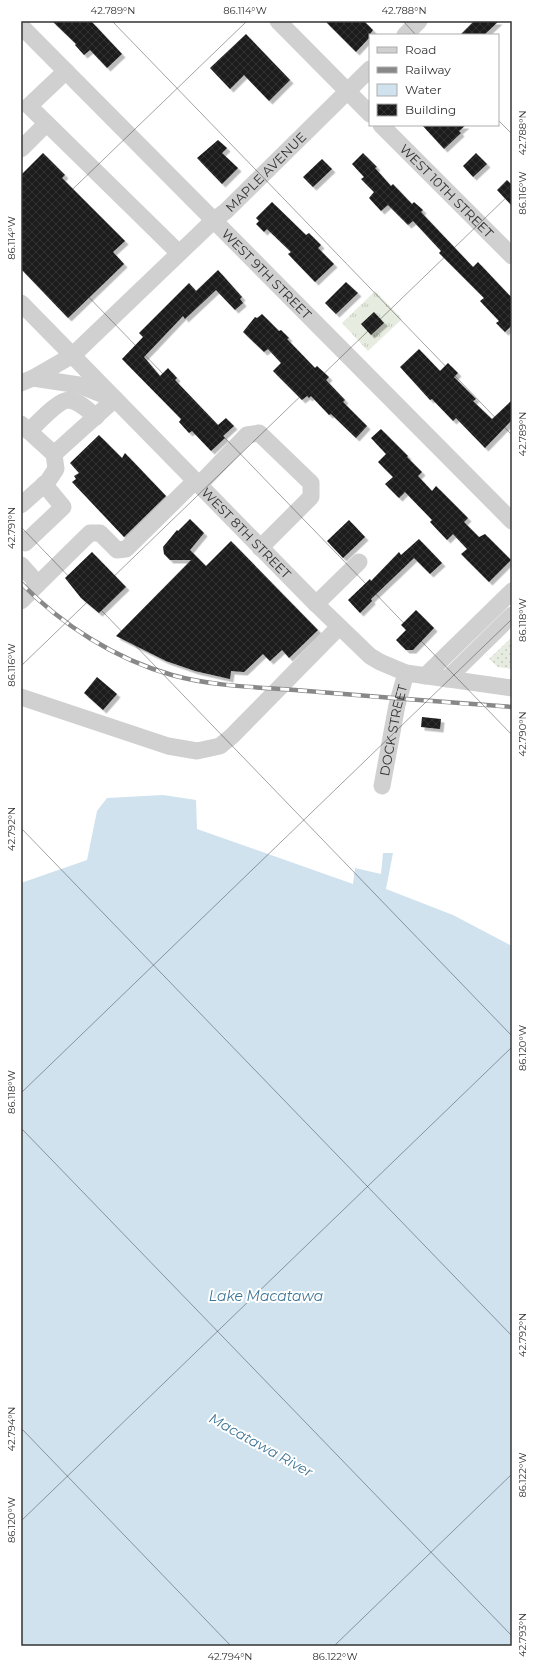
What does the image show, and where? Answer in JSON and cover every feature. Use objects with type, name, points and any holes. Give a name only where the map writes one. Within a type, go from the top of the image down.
[{"type":"street","points":[[278,21],[369,113]]},
{"type":"street","points":[[406,34],[419,21]]},
{"type":"street","name":"WEST 9TH STREET","points":[[21,26],[512,520]]},
{"type":"street","name":"MAPLE AVENUE","points":[[27,381],[73,355],[214,220],[226,211],[369,70]]},
{"type":"street","points":[[66,71],[24,106],[46,124],[179,254]]},
{"type":"street","points":[[21,149],[46,124]]},
{"type":"street","name":"WEST 10TH STREET","points":[[382,126],[512,256]]},
{"type":"street","name":"WEST 8TH STREET","points":[[21,303],[260,548],[370,656],[385,665],[406,673],[512,688]]},
{"type":"street","points":[[27,381],[79,385],[115,399],[54,454]]},
{"type":"street","points":[[21,505],[44,484],[56,469],[54,454],[25,428],[60,402],[69,400],[83,406],[96,417]]},
{"type":"street","points":[[21,601],[90,533],[100,533],[117,550],[126,549],[247,435],[259,433],[311,483],[311,497],[260,548]]},
{"type":"street","points":[[21,539],[25,543],[63,506],[44,484]]},
{"type":"street","points":[[316,604],[359,562]]},
{"type":"street","points":[[21,566],[38,584]]},
{"type":"street","points":[[425,676],[512,591]]},
{"type":"street","points":[[447,679],[512,615]]},
{"type":"street","points":[[21,697],[168,746],[197,751],[220,746],[232,736],[339,627]]},
{"type":"street","name":"DOCK STREET","points":[[382,786],[397,705],[406,673]]},
{"type":"green space","points":[[375,291],[402,319],[368,351],[342,323]]},
{"type":"green space","points":[[512,637],[512,669],[498,667],[489,659]]},
{"type":"water","name":"Lake Macatawa","points":[[163,795],[196,800],[197,829],[353,884],[355,868],[381,874],[383,853],[393,853],[386,889],[453,915],[512,946],[512,1646],[21,1646],[21,883],[87,860],[97,811],[107,798]]},
{"type":"building","points":[[52,21],[91,21],[122,54],[107,68],[90,50],[84,55],[75,45],[76,44]]},
{"type":"building","points":[[325,21],[364,21],[373,30],[369,34],[369,38],[356,52]]},
{"type":"building","points":[[474,21],[499,21],[485,34],[461,34]]},
{"type":"building","points":[[246,34],[290,80],[269,101],[244,75],[230,89],[210,68]]},
{"type":"building","points":[[423,126],[465,126],[459,131],[461,133],[444,149]]},
{"type":"building","points":[[218,140],[227,148],[222,153],[238,168],[222,184],[197,158]]},
{"type":"building","points":[[43,153],[65,175],[62,178],[125,241],[113,252],[124,264],[68,318],[21,269],[21,175]]},
{"type":"building","points":[[363,153],[377,167],[375,168],[391,186],[393,184],[412,204],[414,202],[423,210],[421,212],[473,267],[478,262],[512,298],[512,325],[505,332],[496,323],[499,321],[480,301],[484,298],[439,253],[441,251],[413,221],[408,225],[388,205],[381,211],[369,198],[374,192],[361,179],[364,177],[352,164]]},
{"type":"building","points":[[476,153],[487,164],[473,177],[463,166]]},
{"type":"building","points":[[322,159],[332,169],[313,187],[303,177]]},
{"type":"building","points":[[507,180],[512,185],[512,206],[497,190]]},
{"type":"building","points":[[272,202],[306,235],[309,233],[321,245],[318,248],[334,264],[315,282],[288,254],[291,252],[267,229],[264,232],[256,224],[259,221],[256,218]]},
{"type":"building","points":[[218,270],[242,297],[240,299],[243,303],[235,310],[216,290],[185,319],[183,316],[144,357],[160,376],[168,368],[177,378],[175,380],[218,425],[226,418],[234,426],[223,436],[225,438],[211,451],[192,431],[189,433],[179,422],[181,419],[122,359],[143,337],[139,333],[189,283],[196,291]]},
{"type":"building","points":[[346,282],[358,293],[336,314],[325,303]]},
{"type":"building","points":[[374,312],[384,323],[371,335],[361,324]]},
{"type":"building","points":[[262,314],[279,331],[281,330],[289,338],[287,339],[315,368],[317,366],[329,377],[326,380],[345,400],[343,402],[367,426],[356,438],[331,414],[329,415],[311,396],[309,398],[307,396],[302,400],[273,371],[281,363],[268,349],[264,352],[243,332],[255,317],[257,318]]},
{"type":"building","points":[[419,349],[440,371],[448,363],[458,373],[454,377],[476,399],[473,401],[492,419],[512,400],[512,420],[485,448],[456,418],[453,421],[432,399],[430,400],[400,367]]},
{"type":"building","points":[[381,429],[422,472],[418,476],[432,491],[436,486],[468,518],[464,522],[479,537],[485,534],[511,560],[489,582],[461,554],[467,549],[453,534],[447,540],[430,522],[432,520],[405,492],[399,498],[385,484],[393,477],[378,462],[386,454],[371,438]]},
{"type":"building","points":[[99,435],[122,458],[125,453],[166,496],[124,537],[72,482],[76,479],[74,476],[79,473],[70,463]]},
{"type":"building","points":[[190,519],[204,533],[190,550],[206,566],[231,541],[318,630],[289,658],[282,650],[270,661],[263,654],[244,672],[231,671],[230,679],[195,671],[166,661],[116,636],[191,560],[170,560],[164,554],[163,547],[177,530],[178,531]]},
{"type":"building","points":[[349,520],[365,537],[343,558],[327,541]]},
{"type":"building","points":[[419,539],[442,563],[430,574],[414,558],[371,599],[372,601],[360,613],[348,600],[370,579],[371,581],[399,552],[401,555]]},
{"type":"building","points":[[92,552],[126,587],[99,613],[81,598],[65,578]]},
{"type":"building","points":[[416,610],[434,628],[413,650],[406,650],[396,640],[406,630],[401,625]]},
{"type":"building","points":[[97,677],[117,694],[103,710],[84,693]]},
{"type":"building","points":[[422,717],[441,719],[440,729],[421,727]]},
{"type":"railway","points":[[21,583],[54,613],[90,639],[130,660],[187,679],[233,686],[512,707]]},
{"type":"water label","name":"Macatawa River","points":[[261,1445]]}]
